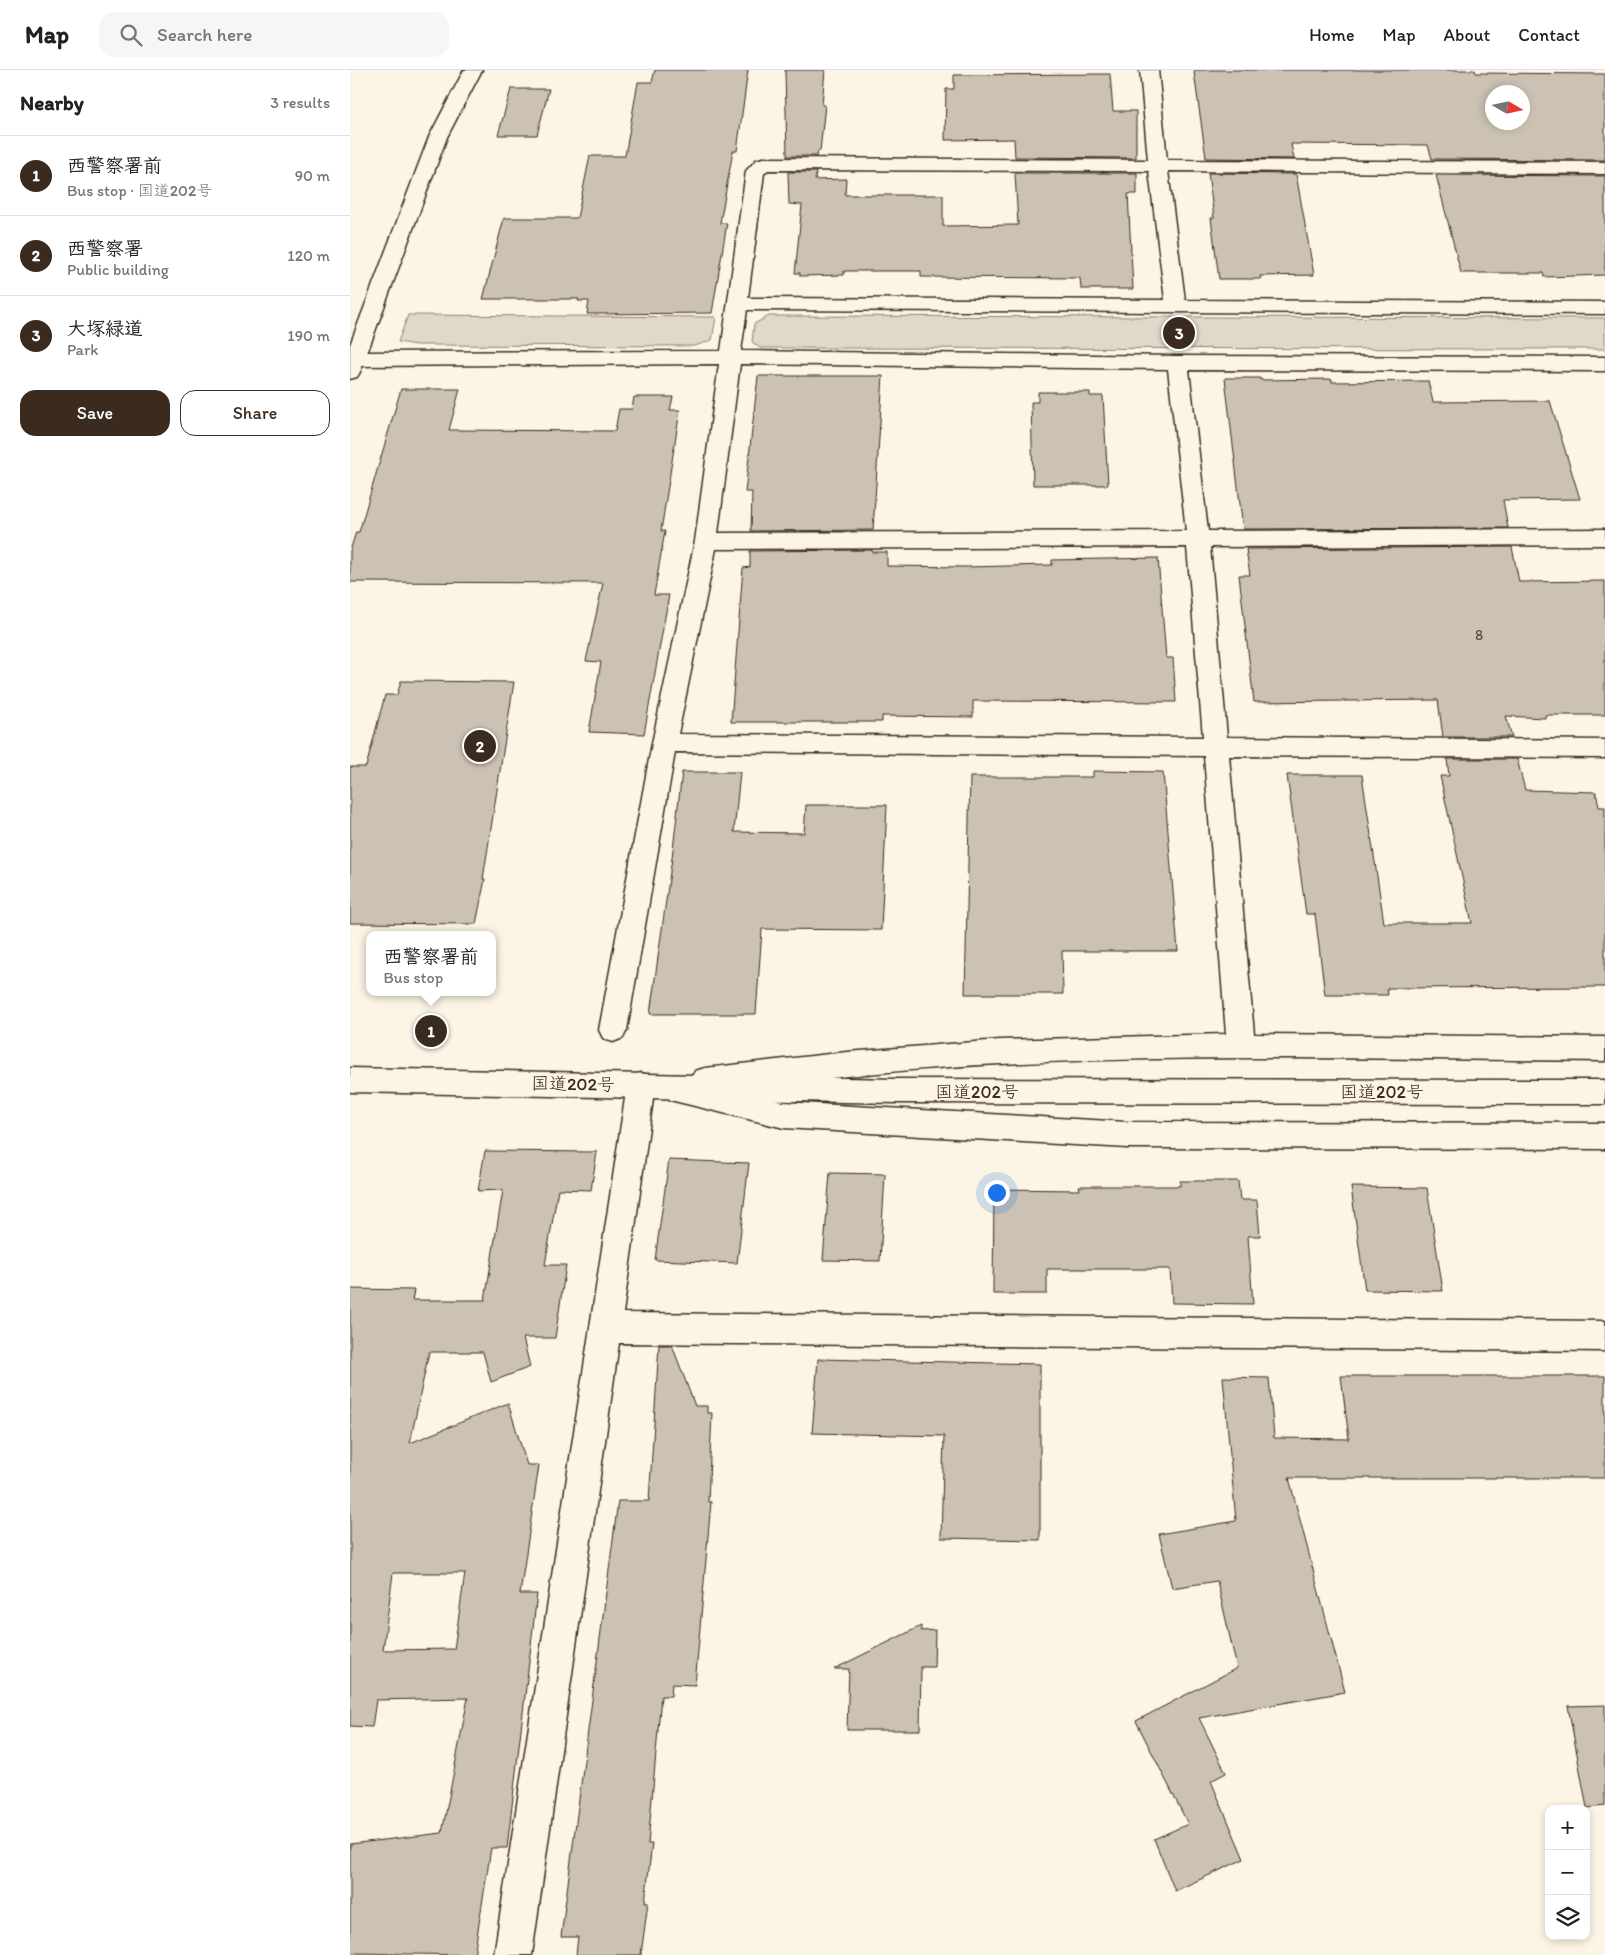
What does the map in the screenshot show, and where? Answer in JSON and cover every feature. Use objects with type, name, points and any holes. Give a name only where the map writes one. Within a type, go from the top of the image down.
[{"type":"main road","points":[[473,70],[438,137],[352,363],[730,357],[1178,363],[1605,364]]},
{"type":"main road","points":[[1149,70],[1158,166],[1176,306]]},
{"type":"main road","points":[[613,1030],[664,743],[706,541],[755,171],[763,164],[1605,168]]},
{"type":"main road","points":[[738,304],[1605,308]]},
{"type":"main road","points":[[1178,363],[1198,538],[1240,1046]]},
{"type":"main road","points":[[706,541],[1605,537]]},
{"type":"main road","points":[[664,743],[1605,749]]},
{"type":"main road","points":[[649,1085],[847,1064],[1000,1052],[1240,1046],[1605,1049]]},
{"type":"main road","name":"国道202号","points":[[350,1080],[649,1085],[896,1092],[1605,1092]]},
{"type":"main road","points":[[649,1085],[784,1115],[1127,1135],[1605,1136]]},
{"type":"main road","points":[[513,1955],[606,1328],[649,1085]]},
{"type":"main road","points":[[606,1328],[1605,1336]]},
{"type":"shaded area","points":[[408,315],[716,317],[712,340],[695,346],[416,345],[398,342]]},
{"type":"shaded area","points":[[769,316],[1605,318],[1605,349],[760,348],[752,342],[754,324]]},
{"type":"building","points":[[655,70],[748,70],[737,151],[733,151],[720,223],[727,223],[712,313],[587,314],[589,301],[578,301],[579,299],[483,299],[504,218],[577,218],[590,156],[625,156],[638,82],[652,82]]},
{"type":"building","points":[[785,70],[825,70],[822,105],[825,105],[820,151],[818,151],[817,156],[787,156]]},
{"type":"building","points":[[1195,70],[1475,70],[1476,73],[1605,74],[1605,160],[1432,159],[1428,145],[1291,144],[1294,159],[1206,158]]},
{"type":"building","points":[[1110,74],[1113,111],[1136,111],[1136,158],[1015,157],[1014,139],[945,140],[946,89],[954,89],[954,75]]},
{"type":"building","points":[[511,89],[549,89],[537,135],[498,135]]},
{"type":"building","points":[[788,172],[816,172],[815,180],[846,179],[845,195],[943,195],[943,226],[1018,225],[1015,173],[1137,173],[1137,194],[1128,194],[1133,289],[1081,289],[1080,278],[921,277],[921,271],[844,271],[844,275],[800,276],[800,273],[795,273],[802,205],[789,204]]},
{"type":"building","points":[[1208,173],[1296,174],[1314,275],[1260,276],[1261,279],[1219,279],[1211,218],[1214,218]]},
{"type":"building","points":[[1436,175],[1605,176],[1605,275],[1544,277],[1543,273],[1461,273]]},
{"type":"building","points":[[758,376],[883,376],[873,530],[751,531],[752,492],[745,492]]},
{"type":"building","points":[[1225,378],[1260,378],[1260,380],[1332,379],[1332,382],[1428,381],[1433,402],[1550,401],[1580,499],[1503,500],[1508,528],[1243,529]]},
{"type":"building","points":[[401,389],[460,389],[449,430],[615,431],[619,409],[632,409],[634,397],[673,397],[670,410],[680,410],[661,531],[665,531],[654,595],[669,595],[644,734],[589,732],[601,662],[586,661],[603,583],[350,582],[350,551],[356,532],[359,532]]},
{"type":"building","points":[[1038,392],[1090,392],[1090,396],[1103,396],[1108,485],[1033,485],[1031,402],[1038,402]]},
{"type":"building","points":[[1512,547],[1519,582],[1605,581],[1605,715],[1545,715],[1545,718],[1506,716],[1512,737],[1443,737],[1438,700],[1254,702],[1239,575],[1250,575],[1246,549]]},
{"type":"building","points":[[872,550],[872,552],[887,552],[887,566],[1052,565],[1052,560],[1158,558],[1166,658],[1173,658],[1176,702],[973,701],[973,717],[882,716],[882,722],[731,722],[743,568],[750,567],[750,551]]},
{"type":"building","points":[[401,681],[514,682],[483,879],[485,879],[476,924],[350,923],[350,767],[366,767],[385,695],[397,695]]},
{"type":"building","points":[[1447,759],[1517,759],[1525,790],[1596,792],[1599,807],[1605,807],[1605,987],[1387,988],[1388,995],[1325,995],[1315,914],[1306,914],[1287,775],[1362,775],[1384,923],[1472,923],[1440,776],[1449,776]]},
{"type":"building","points":[[1093,771],[1163,772],[1178,951],[1062,951],[1063,994],[965,994],[970,777],[1093,777]]},
{"type":"building","points":[[682,772],[740,772],[734,832],[804,833],[806,805],[887,805],[881,930],[762,929],[756,1014],[650,1014]]},
{"type":"building","points":[[485,1151],[597,1152],[591,1190],[558,1189],[545,1265],[566,1265],[555,1338],[523,1338],[530,1367],[491,1382],[483,1352],[429,1352],[410,1443],[508,1403],[527,1465],[539,1465],[520,1594],[537,1594],[507,1848],[491,1848],[474,1955],[350,1953],[350,1844],[442,1833],[468,1698],[376,1700],[372,1727],[350,1726],[350,1289],[414,1290],[412,1300],[485,1300],[503,1190],[478,1191]],"holes":[[[393,1573],[465,1573],[454,1649],[383,1650]]]},
{"type":"building","points":[[669,1160],[749,1163],[737,1263],[655,1260]]},
{"type":"building","points":[[830,1173],[885,1174],[880,1261],[823,1260]]},
{"type":"building","points":[[1180,1181],[1238,1181],[1240,1200],[1257,1200],[1260,1236],[1248,1236],[1253,1304],[1172,1303],[1170,1269],[1047,1269],[1047,1294],[993,1294],[994,1189],[1080,1190],[1079,1186],[1180,1186]]},
{"type":"building","points":[[1351,1187],[1427,1188],[1443,1291],[1365,1290]]},
{"type":"building","points":[[659,1345],[672,1345],[695,1406],[707,1406],[707,1413],[712,1413],[708,1502],[711,1502],[695,1685],[672,1684],[671,1696],[661,1696],[648,1844],[652,1844],[645,1902],[648,1902],[641,1955],[576,1955],[578,1937],[561,1937],[618,1501],[649,1501]]},
{"type":"building","points":[[818,1359],[1040,1364],[1040,1540],[941,1538],[944,1436],[812,1433]]},
{"type":"building","points":[[1341,1376],[1605,1376],[1605,1478],[1289,1478],[1345,1692],[1199,1718],[1226,1773],[1211,1781],[1244,1859],[1175,1891],[1154,1839],[1188,1824],[1136,1721],[1237,1668],[1217,1581],[1172,1588],[1159,1534],[1236,1521],[1223,1377],[1269,1378],[1274,1438],[1349,1439]]},
{"type":"building","points":[[921,1626],[921,1631],[935,1630],[934,1667],[921,1667],[920,1730],[847,1730],[849,1669],[834,1669]]},
{"type":"building","points":[[1605,1705],[1605,1806],[1590,1808],[1590,1805],[1586,1805],[1568,1706]]},
{"type":"place","name":"大塚緑道","points":[[1179,333]]},
{"type":"place","name":"西警察署","points":[[480,746]]},
{"type":"place","name":"西警察署前","points":[[431,1031]]}]
